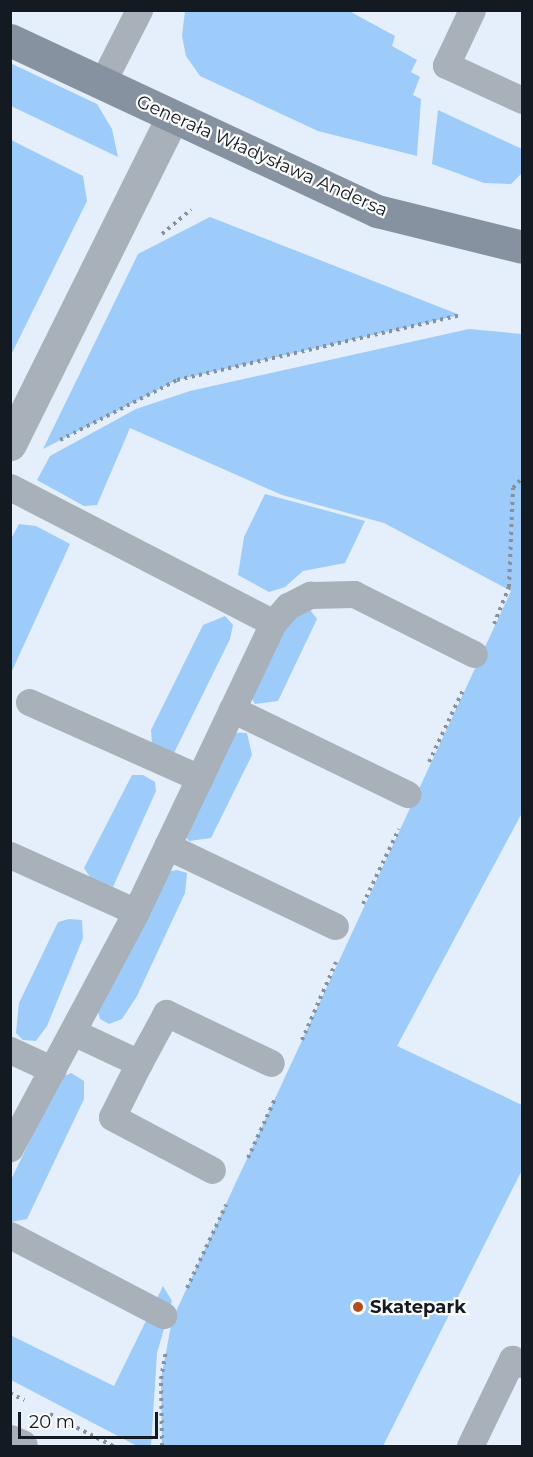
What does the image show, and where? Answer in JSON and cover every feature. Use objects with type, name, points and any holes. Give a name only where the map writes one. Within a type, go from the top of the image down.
[{"type":"main road","name":"Generała Władysława Andersa","points":[[10,40],[377,211],[522,247]]},
{"type":"street","points":[[10,444],[172,117]]},
{"type":"street","points":[[10,1441],[21,1446]]},
{"type":"lane","points":[[102,83],[139,10]]},
{"type":"lane","points":[[472,10],[446,65],[522,100]]},
{"type":"lane","points":[[10,487],[273,623]]},
{"type":"lane","points":[[10,1148],[136,912],[273,623],[288,606],[310,596],[354,594],[474,654]]},
{"type":"lane","points":[[29,702],[200,778]]},
{"type":"lane","points":[[232,709],[407,794]]},
{"type":"lane","points":[[167,846],[335,926]]},
{"type":"lane","points":[[10,855],[136,912]]},
{"type":"lane","points":[[212,1170],[112,1117],[166,1013],[271,1063]]},
{"type":"lane","points":[[73,1032],[139,1063]]},
{"type":"lane","points":[[10,1050],[53,1070]]},
{"type":"lane","points":[[10,1235],[163,1315]]},
{"type":"lane","points":[[470,1446],[512,1359],[522,1364]]},
{"type":"path","points":[[53,443],[177,380],[460,315]]},
{"type":"path","points":[[10,1393],[31,1404]]},
{"type":"path","points":[[41,1409],[113,1446]]},
{"type":"shaded area","points":[[185,11],[349,11],[395,36],[392,46],[417,60],[411,72],[420,77],[413,95],[421,99],[417,156],[318,131],[200,76],[186,56],[182,36]]},
{"type":"shaded area","points":[[10,63],[97,104],[112,129],[118,157],[11,106]]},
{"type":"shaded area","points":[[438,110],[522,149],[522,173],[511,184],[484,183],[432,164]]},
{"type":"shaded area","points":[[11,140],[83,176],[87,201],[11,355]]},
{"type":"shaded area","points":[[210,217],[460,315],[177,380],[43,449],[138,254]]},
{"type":"shaded area","points":[[469,329],[522,334],[522,813],[397,1046],[522,1105],[522,1170],[383,1446],[162,1446],[161,1379],[172,1320],[511,591],[384,523],[282,495],[130,428],[97,505],[84,506],[37,480],[50,456],[136,409],[190,391]]},
{"type":"shaded area","points":[[265,494],[365,521],[345,563],[303,571],[285,587],[269,592],[238,575],[244,537]]},
{"type":"shaded area","points":[[19,524],[36,526],[70,544],[11,673],[10,541]]},
{"type":"shaded area","points":[[302,599],[317,619],[278,701],[255,704],[251,697],[273,623]]},
{"type":"shaded area","points":[[225,616],[233,625],[230,639],[174,753],[152,743],[151,730],[203,625]]},
{"type":"shaded area","points":[[221,732],[247,733],[252,755],[211,838],[189,841],[182,832]]},
{"type":"shaded area","points":[[132,775],[143,775],[155,782],[156,791],[113,887],[92,880],[84,868]]},
{"type":"shaded area","points":[[177,870],[187,873],[185,893],[137,996],[122,1019],[109,1024],[100,1019],[96,1004],[161,873]]},
{"type":"shaded area","points":[[69,919],[82,920],[83,938],[47,1026],[36,1041],[23,1040],[16,1033],[19,1003],[58,922]]},
{"type":"shaded area","points":[[71,1073],[84,1081],[84,1099],[27,1219],[11,1222],[10,1182],[60,1078]]},
{"type":"shaded area","points":[[163,1286],[172,1301],[157,1353],[151,1446],[137,1446],[11,1380],[10,1335],[114,1386]]},
{"type":"place","name":"Skatepark","points":[[358,1307]]}]
